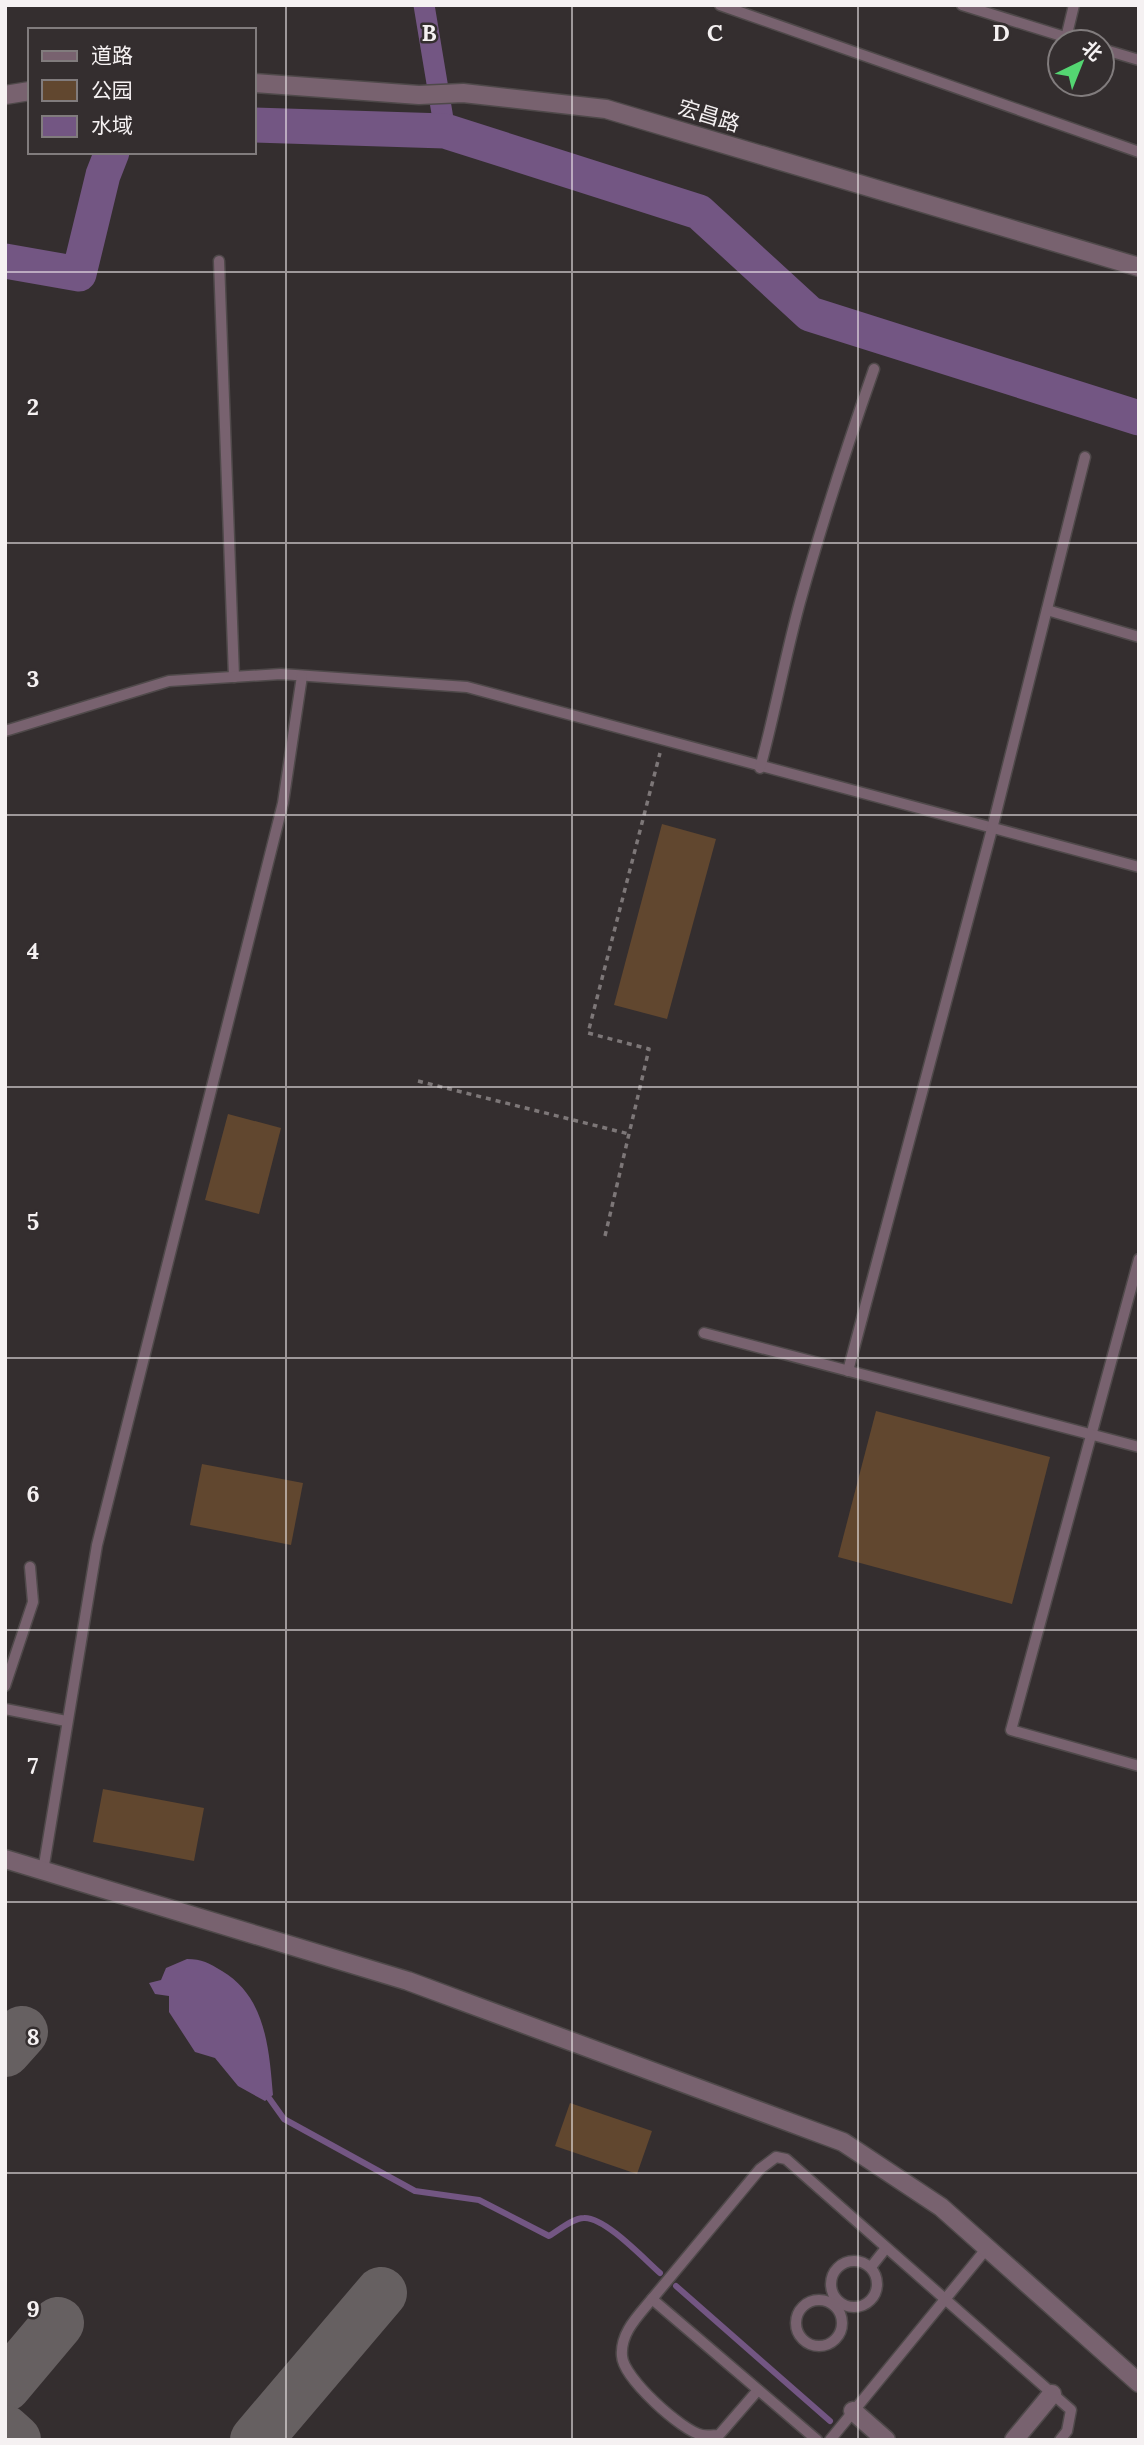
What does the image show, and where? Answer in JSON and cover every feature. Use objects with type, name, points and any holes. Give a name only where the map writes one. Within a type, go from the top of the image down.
[{"type":"street","name":"宏昌路","points":[[256,83],[419,95],[463,93],[606,109],[1139,267]]},
{"type":"street","points":[[5,95],[28,91]]},
{"type":"street","points":[[5,1859],[408,1981],[844,2143],[941,2207],[1139,2383]]},
{"type":"street","points":[[1014,2440],[1052,2394]]},
{"type":"street","points":[[853,2411],[886,2440]]},
{"type":"lane","points":[[720,5],[1139,152]]},
{"type":"lane","points":[[962,5],[1046,32]]},
{"type":"lane","points":[[1068,28],[1074,5]]},
{"type":"lane","points":[[1116,53],[1139,60]]},
{"type":"lane","points":[[219,261],[233,677]]},
{"type":"lane","points":[[760,768],[803,592],[834,485],[874,369]]},
{"type":"lane","points":[[848,1371],[992,829],[1085,457]]},
{"type":"lane","points":[[1048,610],[1139,637]]},
{"type":"lane","points":[[43,1871],[97,1545],[283,803],[302,676]]},
{"type":"lane","points":[[5,731],[169,681],[302,676],[467,687],[760,768],[1139,867]]},
{"type":"lane","points":[[1139,1259],[1012,1730],[1139,1766]]},
{"type":"lane","points":[[704,1333],[1139,1447]]},
{"type":"lane","points":[[5,1686],[33,1602],[30,1567]]},
{"type":"lane","points":[[5,1709],[66,1721]]},
{"type":"lane","points":[[758,2390],[719,2435],[701,2435],[687,2427],[636,2385],[624,2367],[623,2342],[629,2326],[760,2169],[776,2157],[786,2159],[1071,2410],[1067,2431],[1060,2440]]},
{"type":"lane","points":[[870,2267],[886,2248]]},
{"type":"lane","points":[[830,2440],[987,2248]]},
{"type":"lane","points":[[870,2267],[858,2260],[837,2267],[831,2280],[836,2304],[839,2335],[829,2344],[816,2346],[803,2340],[796,2326],[799,2311],[811,2301],[836,2304],[858,2307],[872,2301],[878,2280],[870,2267]]},
{"type":"lane","points":[[652,2300],[817,2440]]},
{"type":"path","points":[[605,1236],[649,1049],[588,1033],[663,741]]},
{"type":"path","points":[[418,1081],[629,1134]]},
{"type":"green space","points":[[662,824],[716,839],[667,1019],[614,1005]]},
{"type":"green space","points":[[228,1114],[281,1128],[259,1214],[205,1200]]},
{"type":"green space","points":[[876,1411],[1050,1457],[1012,1604],[838,1557]]},
{"type":"green space","points":[[202,1464],[303,1483],[291,1545],[190,1525]]},
{"type":"green space","points":[[103,1789],[204,1808],[194,1861],[93,1842]]},
{"type":"green space","points":[[570,2103],[652,2131],[637,2174],[555,2146]]},
{"type":"water","points":[[187,1959],[205,1962],[222,1971],[248,1995],[267,2042],[273,2095],[265,2101],[238,2086],[215,2058],[195,2052],[169,2012],[169,1996],[155,1994],[149,1983],[161,1980],[166,1968]]},
{"type":"waterway","points":[[424,5],[445,131]]},
{"type":"waterway","points":[[256,125],[445,131],[699,212],[810,314],[1139,418]]},
{"type":"waterway","points":[[5,261],[79,274],[103,175],[111,154]]},
{"type":"waterway","points":[[269,2098],[284,2119],[415,2191],[479,2200],[549,2236],[575,2220],[593,2220],[613,2231],[660,2273]]},
{"type":"waterway","points":[[676,2286],[830,2421]]},
{"type":"taxiway","points":[[5,2051],[22,2032]]},
{"type":"taxiway","points":[[256,2440],[381,2293]]},
{"type":"taxiway","points":[[5,2386],[58,2323]]},
{"type":"taxiway","points":[[5,2431],[15,2440]]}]
